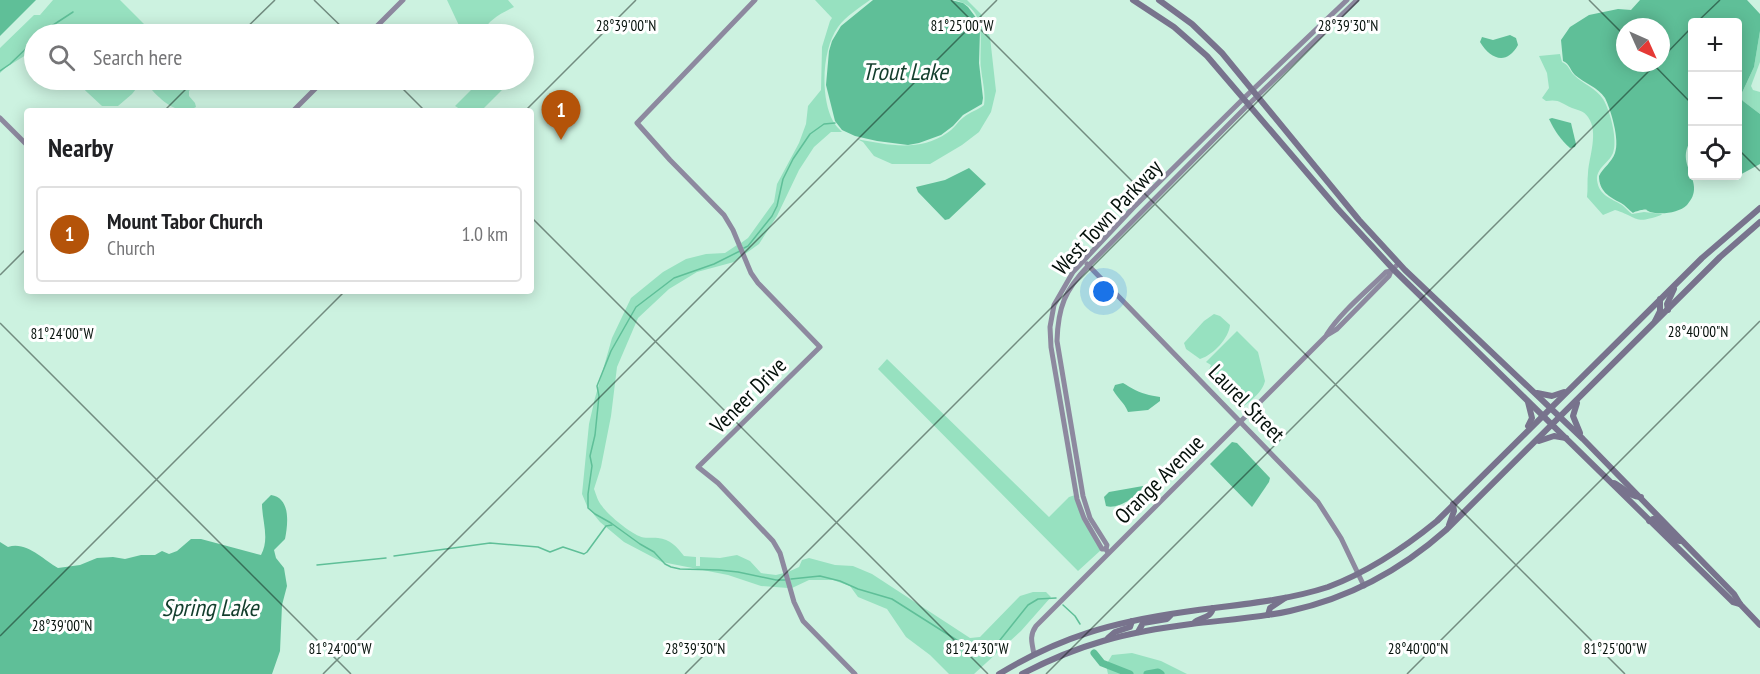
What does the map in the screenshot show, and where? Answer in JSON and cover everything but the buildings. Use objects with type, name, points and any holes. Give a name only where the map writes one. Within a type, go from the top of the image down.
[{"type":"main road","points":[[1133,0],[1192,41],[1218,67],[1392,270],[1453,326],[1733,602],[1740,604]]},
{"type":"main road","points":[[1159,0],[1192,24],[1213,44],[1338,195],[1399,263],[1641,497],[1734,594],[1740,604],[1760,625]]},
{"type":"main road","points":[[1309,174],[1327,182]]},
{"type":"main road","points":[[1319,186],[1338,195]]},
{"type":"main road","points":[[999,674],[1034,654],[1085,633],[1132,621],[1286,597],[1328,586],[1358,574],[1402,549],[1453,504],[1725,237],[1760,208]]},
{"type":"main road","points":[[1022,674],[1043,663],[1107,639],[1138,632],[1268,615],[1323,602],[1364,586],[1410,560],[1446,530],[1720,257],[1760,222]]},
{"type":"main road","points":[[1668,310],[1669,298],[1679,281]]},
{"type":"main road","points":[[1654,325],[1660,311],[1660,299]]},
{"type":"main road","points":[[1453,326],[1467,334],[1475,335]]},
{"type":"main road","points":[[1534,392],[1552,396],[1568,391]]},
{"type":"main road","points":[[1517,441],[1533,418],[1527,399]]},
{"type":"main road","points":[[1578,399],[1573,416],[1583,439]]},
{"type":"main road","points":[[1533,444],[1547,437],[1566,438]]},
{"type":"main road","points":[[1608,480],[1624,488],[1634,497],[1641,497]]},
{"type":"main road","points":[[1446,530],[1454,511],[1453,504]]},
{"type":"main road","points":[[1649,520],[1657,520],[1676,540],[1684,542]]},
{"type":"main road","points":[[1684,554],[1689,555],[1709,573],[1717,576]]},
{"type":"main road","points":[[1714,583],[1722,585],[1734,594]]},
{"type":"main road","points":[[1268,615],[1270,608],[1286,597]]},
{"type":"main road","points":[[1192,624],[1209,616],[1213,608]]},
{"type":"main road","points":[[1138,632],[1143,623],[1167,619],[1173,614]]},
{"type":"main road","points":[[1107,639],[1115,632],[1130,627],[1132,621]]},
{"type":"main road","points":[[1022,674],[1034,660],[1034,654]]},
{"type":"street","points":[[379,24],[403,0]]},
{"type":"street","name":"Veneer Drive","points":[[755,0],[638,123],[670,160],[724,215],[733,230],[751,273],[761,287],[820,346],[698,467],[717,483],[773,541],[780,553],[794,602],[803,621],[855,674]]},
{"type":"street","name":"West Town Parkway","points":[[1347,0],[1244,98],[1083,260],[1064,284],[1054,305],[1050,327],[1051,347],[1077,499],[1084,518],[1102,549],[1107,551],[1107,545],[1090,518],[1083,496],[1057,341],[1057,321],[1068,290],[1088,266],[1249,104],[1358,0]]},
{"type":"street","points":[[296,108],[314,90]]},
{"type":"street","points":[[0,118],[24,142]]},
{"type":"street","name":"Laurel Street","points":[[1083,260],[1318,502],[1341,538],[1364,586]]},
{"type":"street","name":"Orange Avenue","points":[[1034,654],[1031,641],[1032,632],[1036,626],[1107,551],[1327,335],[1332,326],[1386,272],[1399,263]]},
{"type":"shaded area","points":[[53,0],[120,0],[144,24],[25,24],[34,15],[40,15]]},
{"type":"shaded area","points":[[447,0],[508,0],[514,7],[503,12],[489,24],[458,24]]},
{"type":"shaded area","points":[[815,0],[870,0],[838,27],[826,60],[826,99],[833,121],[842,132],[831,132],[814,147],[799,170],[777,216],[759,244],[745,254],[741,243],[748,238],[774,202],[777,184],[799,143],[806,124],[808,106],[821,90],[822,47],[832,18]]},
{"type":"shaded area","points":[[955,0],[967,0],[981,14],[990,37],[996,91],[991,112],[979,132],[930,164],[892,164],[874,156],[863,142],[857,139],[892,145],[926,143],[952,130],[964,117],[984,105],[978,18],[966,4]]},
{"type":"shaded area","points":[[24,25],[24,56],[0,73],[0,48]]},
{"type":"shaded area","points":[[1760,31],[1760,62],[1751,86],[1753,90],[1760,92],[1760,114],[1742,100],[1742,93],[1754,67]]},
{"type":"shaded area","points":[[1560,54],[1562,62],[1574,75],[1600,95],[1611,117],[1614,147],[1611,157],[1597,176],[1600,190],[1632,214],[1644,212],[1661,215],[1641,220],[1615,210],[1603,215],[1587,197],[1593,137],[1591,123],[1581,111],[1557,101],[1546,101],[1542,98],[1549,88],[1547,73],[1539,56]]},
{"type":"shaded area","points":[[85,90],[135,90],[118,106],[102,106]]},
{"type":"shaded area","points":[[152,90],[190,90],[189,96],[196,107],[175,108],[164,102]]},
{"type":"shaded area","points":[[471,90],[502,90],[484,108],[455,106]]},
{"type":"shaded area","points":[[737,245],[742,256],[734,262],[697,272],[669,289],[638,318],[617,367],[611,416],[601,467],[594,489],[601,504],[624,527],[641,537],[670,542],[684,556],[696,557],[696,566],[700,566],[700,557],[720,558],[737,555],[750,561],[761,573],[776,575],[784,573],[788,588],[761,586],[728,575],[662,562],[624,542],[600,522],[587,506],[582,494],[589,424],[595,398],[612,338],[631,298],[663,272],[686,259],[706,254],[725,253]]},
{"type":"shaded area","points":[[1214,314],[1230,325],[1229,330],[1220,345],[1200,359],[1186,349],[1184,343],[1204,321]]},
{"type":"shaded area","points":[[1237,331],[1258,352],[1265,381],[1260,392],[1244,406],[1209,370],[1211,365],[1206,362]]},
{"type":"shaded area","points":[[887,359],[1049,517],[1069,497],[1075,495],[1082,519],[1101,550],[1078,571],[878,369]]},
{"type":"shaded area","points":[[809,558],[835,565],[853,566],[872,574],[970,638],[980,637],[1020,596],[1033,592],[1046,592],[1051,597],[1021,631],[974,674],[949,674],[930,655],[906,637],[887,609],[858,597],[850,586],[833,580],[809,580],[792,588],[788,572],[799,567],[802,560]]},
{"type":"shaded area","points":[[1132,653],[1161,661],[1187,674],[1108,674],[1106,665],[1112,655]]},
{"type":"water","points":[[0,0],[36,0],[0,36]]},
{"type":"water","name":"Trout Lake","points":[[873,0],[951,0],[963,3],[977,19],[980,30],[979,63],[982,104],[963,115],[941,135],[908,145],[877,141],[855,136],[842,130],[835,121],[826,85],[832,41],[841,26]]},
{"type":"water","points":[[1640,0],[1747,0],[1760,14],[1760,31],[1754,67],[1742,93],[1742,18],[1688,18],[1688,147],[1686,157],[1688,180],[1693,180],[1694,188],[1693,196],[1687,205],[1670,213],[1654,213],[1645,210],[1633,213],[1603,190],[1599,176],[1612,159],[1616,147],[1616,133],[1612,117],[1602,94],[1575,75],[1563,61],[1561,40],[1570,27],[1589,15],[1618,9],[1631,10]]},
{"type":"water","points":[[1510,35],[1516,38],[1518,45],[1509,56],[1504,58],[1489,53],[1480,42],[1482,37],[1493,40]]},
{"type":"water","points":[[1742,100],[1760,114],[1760,164],[1742,174]]},
{"type":"water","points":[[1549,119],[1571,123],[1575,147],[1570,148],[1555,131]]},
{"type":"water","points":[[969,168],[986,184],[949,219],[945,220],[916,187],[945,180]]},
{"type":"water","points":[[1123,383],[1142,393],[1160,397],[1160,401],[1148,410],[1128,412],[1113,390],[1115,385]]},
{"type":"water","points":[[1232,442],[1237,443],[1270,478],[1252,507],[1210,464]]},
{"type":"water","points":[[1145,487],[1142,491],[1127,501],[1116,506],[1106,506],[1104,497],[1109,492]]},
{"type":"water","name":"Spring Lake","points":[[271,495],[282,501],[287,512],[285,539],[274,550],[276,558],[284,568],[287,586],[282,605],[280,651],[272,674],[0,674],[0,542],[8,547],[28,549],[58,568],[80,565],[97,558],[125,559],[141,555],[155,555],[162,551],[169,554],[177,551],[191,539],[201,539],[261,555],[265,543],[262,504]]},
{"type":"waterway","points":[[55,24],[73,12]]},
{"type":"waterway","points":[[0,71],[24,51]]},
{"type":"waterway","points":[[744,248],[772,216],[777,206],[783,179],[810,134],[824,124],[835,123]]},
{"type":"waterway","points":[[740,251],[714,264],[674,278],[636,307],[611,351],[597,386],[599,396],[595,435],[590,456],[592,466],[588,508],[654,552],[671,567],[738,572],[785,580]]},
{"type":"waterway","points":[[394,556],[490,543],[538,547],[550,552],[563,547],[584,554],[606,526],[612,525]]},
{"type":"waterway","points":[[317,565],[386,558]]},
{"type":"waterway","points":[[791,579],[820,576],[892,599],[978,651],[996,645],[1028,605],[1038,599],[1056,598]]},
{"type":"waterway","points":[[1063,605],[1080,624]]},
{"type":"waterway","points":[[1094,653],[1102,663],[1130,674]]},
{"type":"waterway","points":[[1147,674],[1158,672],[1161,674]]},
{"type":"place","name":"Mount Tabor Church","points":[[561,140]]}]
